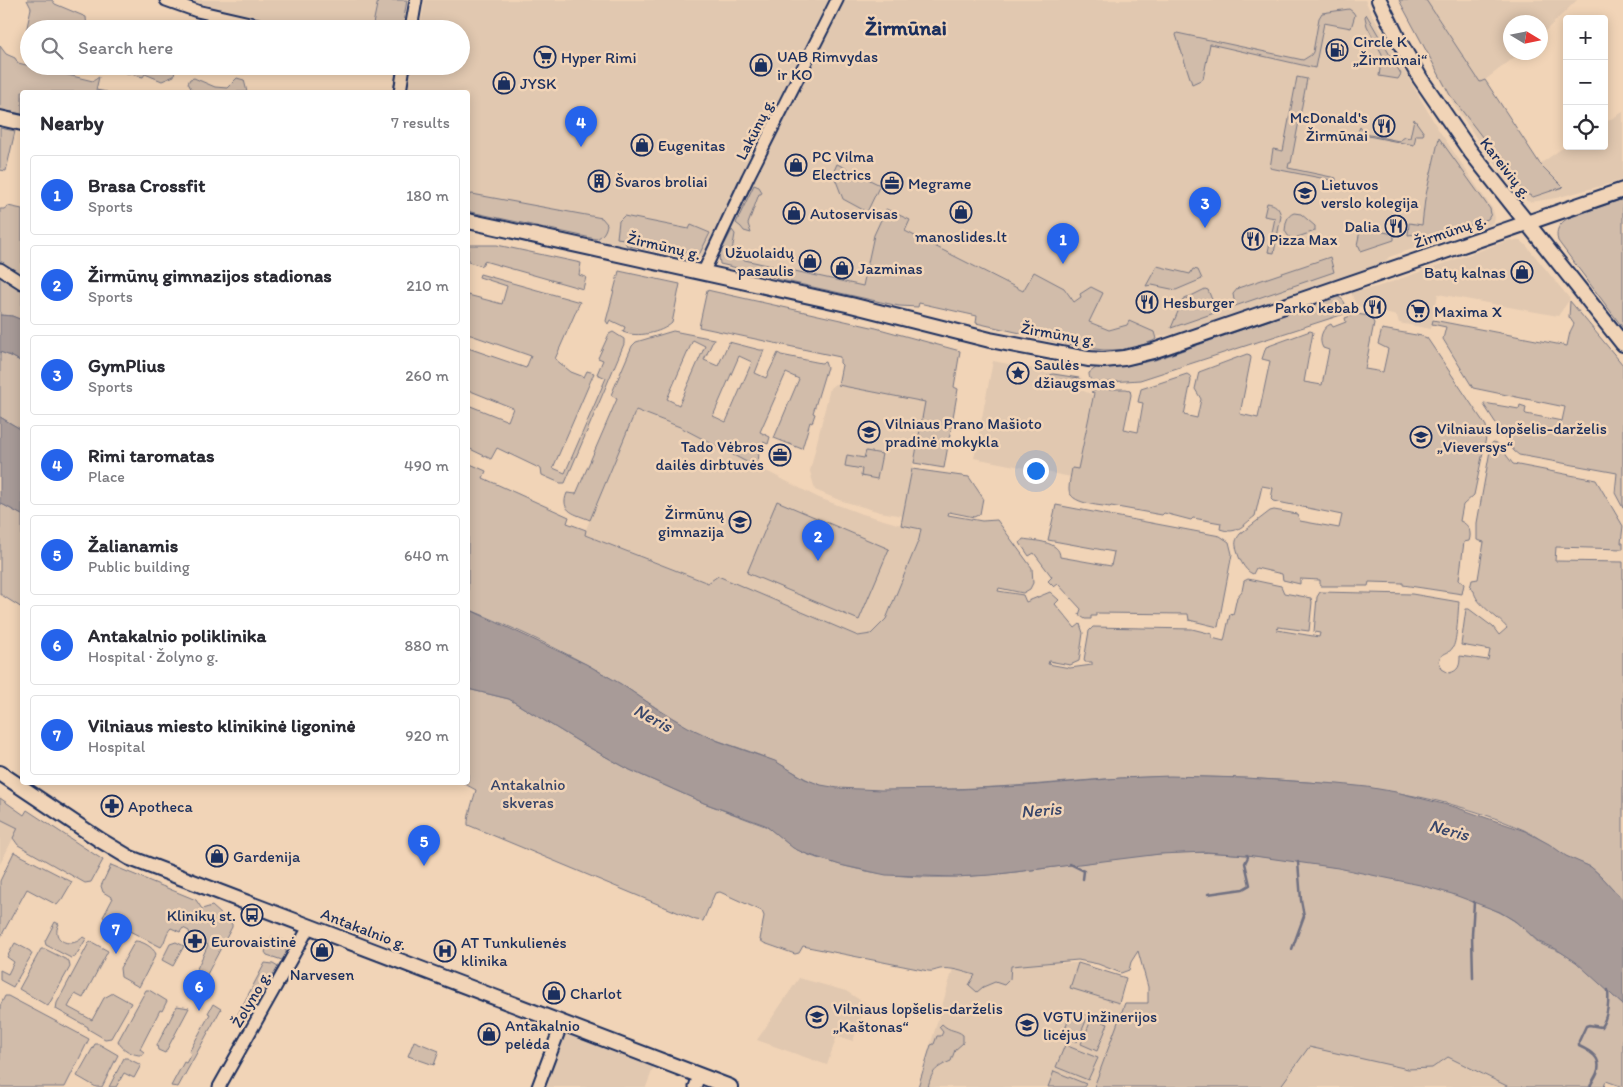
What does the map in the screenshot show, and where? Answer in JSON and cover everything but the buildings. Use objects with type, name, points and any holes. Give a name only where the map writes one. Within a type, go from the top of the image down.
[{"type":"main road","name":"Kareivių g.","points":[[1379,0],[1399,41],[1426,86],[1470,151],[1623,344]]},
{"type":"main road","points":[[0,118],[20,123]]},
{"type":"main road","name":"Žirmūnų g.","points":[[470,221],[851,305],[990,340],[1088,359],[1114,359],[1138,356],[1623,190]]},
{"type":"main road","name":"Antakalnio g.","points":[[0,772],[100,840],[130,858],[562,1023],[697,1081],[730,1087]]},
{"type":"street","points":[[166,0],[197,11],[236,20]]},
{"type":"street","points":[[413,20],[416,0]]},
{"type":"street","name":"Lakūnų g.","points":[[703,273],[748,177],[837,0]]},
{"type":"street","points":[[400,90],[403,75]]},
{"type":"street","points":[[0,269],[20,282]]},
{"type":"street","name":"Žolyno g.","points":[[219,1087],[309,926]]},
{"type":"street","points":[[538,1087],[562,1023]]},
{"type":"shaded area","points":[[179,0],[407,0],[404,20],[262,20],[204,8]]},
{"type":"shaded area","points":[[425,0],[830,0],[703,255],[695,259],[470,211],[470,90],[408,90],[411,75],[470,75],[470,20],[422,20]]},
{"type":"shaded area","points":[[844,0],[1365,0],[1438,129],[1493,210],[1495,218],[1487,226],[1465,231],[1389,257],[1384,263],[1179,333],[1156,337],[1155,333],[1129,322],[1127,325],[1109,330],[1089,322],[1103,293],[1080,294],[1082,297],[1074,302],[1064,288],[1024,291],[904,231],[887,209],[874,235],[861,298],[721,265],[717,255]]},
{"type":"shaded area","points":[[1399,0],[1577,0],[1548,28],[1548,15],[1503,15],[1503,60],[1511,60],[1485,80],[1540,164],[1563,148],[1563,150],[1608,150],[1608,121],[1623,112],[1623,180],[1556,198],[1527,201],[1519,195],[1483,148],[1453,103]]},
{"type":"shaded area","points":[[1510,240],[1521,241],[1525,244],[1570,299],[1558,316],[1438,294],[1431,329],[1399,323],[1397,316],[1356,306],[1351,292],[1377,287]]},
{"type":"shaded area","points":[[993,361],[1082,378],[1079,389],[1093,395],[1078,470],[1072,469],[1071,477],[974,458]]},
{"type":"shaded area","name":"Vilniaus Prano Mašioto pradinė mokykla","points":[[835,384],[926,402],[903,516],[880,512],[839,500],[815,490],[810,471],[830,388]]},
{"type":"shaded area","name":"Žirmūnų gimnazija","points":[[636,410],[680,427],[819,498],[859,513],[921,529],[919,539],[886,620],[871,634],[858,636],[718,577],[708,583],[584,534]]},
{"type":"shaded area","points":[[0,798],[25,815],[0,864]]},
{"type":"shaded area","points":[[955,962],[1078,963],[1126,978],[1119,1003],[1123,1005],[1125,1003],[1148,1004],[1308,1047],[1441,1063],[1448,1057],[1509,1087],[918,1087]]},
{"type":"shaded area","name":"Vilniaus lopšelis-darželis „Kaštonas“","points":[[799,978],[846,991],[866,1004],[853,1041],[837,1036],[827,1065],[757,1040]]},
{"type":"shaded area","points":[[564,1032],[654,1066],[646,1087],[543,1087]]},
{"type":"green space","points":[[27,0],[52,0],[55,4],[86,17],[86,20],[28,20],[31,8]]},
{"type":"green space","points":[[378,0],[407,0],[404,20],[374,20]]},
{"type":"green space","points":[[1399,0],[1426,0],[1480,82],[1485,80],[1540,164],[1563,187],[1533,197],[1525,193],[1450,95]]},
{"type":"green space","points":[[1349,9],[1355,15],[1351,28],[1324,23],[1315,68],[1210,44],[1203,79],[1192,84],[1176,35],[1177,33],[1303,60],[1313,52],[1319,18],[1322,13]]},
{"type":"green space","points":[[1366,14],[1401,74],[1398,79],[1379,76],[1382,54],[1367,26]]},
{"type":"green space","points":[[0,46],[6,54],[15,58],[20,63],[20,75],[68,75],[93,81],[99,77],[96,90],[20,90],[20,114],[0,110]]},
{"type":"green space","points":[[147,75],[174,75],[162,81]]},
{"type":"green space","points":[[1297,77],[1307,79],[1291,163],[1289,163],[1288,168],[1336,178],[1336,181],[1270,168],[1273,149],[1283,151]]},
{"type":"green space","points":[[194,78],[215,87],[227,88],[237,78],[244,80],[246,90],[192,90],[188,83],[190,79]]},
{"type":"green space","points":[[1414,119],[1424,133],[1423,135],[1416,135],[1414,145],[1363,135],[1358,132],[1360,127],[1365,134],[1399,141],[1405,137],[1410,138]]},
{"type":"green space","points":[[0,128],[15,131],[6,171],[0,170]]},
{"type":"green space","points":[[1439,138],[1490,209],[1491,214],[1488,219],[1426,240],[1417,234],[1408,235],[1409,223],[1422,225],[1425,199]]},
{"type":"green space","points":[[837,164],[880,185],[867,212],[843,199],[833,173]]},
{"type":"green space","points":[[754,185],[759,187],[762,192],[759,194],[748,224],[751,233],[744,231],[736,223]]},
{"type":"green space","points":[[470,195],[602,218],[607,227],[602,235],[596,239],[471,212]]},
{"type":"green space","points":[[1623,199],[1623,328],[1558,241],[1557,230],[1568,218]]},
{"type":"green space","points":[[1267,203],[1276,206],[1281,216],[1274,253],[1268,252],[1275,218],[1264,216]]},
{"type":"green space","points":[[8,206],[20,209],[20,319],[0,315],[0,209]]},
{"type":"green space","points":[[886,209],[910,220],[905,231],[1023,291],[1034,272],[1064,288],[1074,302],[1081,297],[1080,294],[1091,287],[1103,293],[1089,322],[1109,330],[1127,325],[1129,321],[1154,332],[1156,339],[1134,348],[1121,350],[1087,348],[976,323],[977,316],[919,303],[918,307],[899,306],[781,280],[720,264],[719,255],[732,230],[735,234],[731,257],[863,286],[874,235]]},
{"type":"green space","points":[[1294,213],[1301,214],[1315,226],[1315,231],[1295,238],[1289,237],[1285,231],[1286,223],[1289,216]]},
{"type":"green space","points":[[624,216],[689,229],[691,225],[710,233],[700,253],[694,254],[664,247],[662,251],[627,246],[624,239],[617,238],[619,221]]},
{"type":"green space","points":[[1367,229],[1394,234],[1394,240],[1361,251],[1357,245],[1360,231],[1366,232]]},
{"type":"green space","points":[[470,245],[497,245],[581,263],[579,275],[586,277],[583,289],[484,261],[482,266],[470,263]]},
{"type":"green space","points":[[1330,257],[1334,272],[1235,306],[1233,294],[1238,288]]},
{"type":"green space","points":[[1157,266],[1190,274],[1193,269],[1198,270],[1202,279],[1176,290],[1152,285],[1146,286]]},
{"type":"green space","points":[[619,271],[680,284],[672,323],[655,332],[635,335],[623,332],[625,327],[610,320],[608,324],[606,321]]},
{"type":"green space","points":[[480,274],[580,302],[555,359],[571,372],[584,377],[587,371],[594,373],[553,468],[565,473],[606,378],[597,374],[603,360],[598,358],[609,334],[613,332],[624,339],[624,344],[565,483],[560,483],[542,475],[541,469],[497,448],[491,459],[470,449],[470,406],[508,421],[513,408],[470,391],[470,349],[526,368],[531,356],[470,335],[470,296],[502,304],[507,286],[479,277]]},
{"type":"green space","points":[[1205,289],[1208,290],[1217,312],[1171,328],[1183,300]]},
{"type":"green space","points":[[707,290],[876,328],[960,351],[954,387],[958,389],[944,468],[914,463],[925,402],[838,385],[842,365],[840,357],[699,327]]},
{"type":"green space","points":[[1335,297],[1340,298],[1344,302],[1346,309],[1344,314],[1140,380],[1096,383],[1090,378],[1089,373],[1097,367],[1124,366],[1155,360]]},
{"type":"green space","points":[[1570,301],[1623,365],[1623,508],[1615,493],[1617,473],[1519,455],[1514,451],[1484,403],[1519,409],[1520,405],[1526,407],[1526,414],[1562,421],[1565,407],[1473,388],[1443,339],[1446,327],[1432,324],[1433,320],[1567,346],[1574,324],[1569,317]]},
{"type":"green space","points":[[1356,314],[1370,316],[1374,323],[1365,369],[1383,372],[1388,349],[1378,344],[1382,329],[1427,338],[1486,426],[1487,433],[1474,495],[1463,505],[1460,521],[1468,527],[1470,535],[1469,541],[1464,542],[1459,580],[1464,584],[1462,594],[1403,585],[1403,583],[1369,582],[1368,586],[1320,586],[1320,580],[1300,579],[1300,584],[1283,580],[1282,574],[1256,568],[1253,574],[1244,566],[1239,558],[1236,540],[1240,534],[1270,511],[1297,514],[1300,521],[1339,528],[1342,515],[1273,501],[1271,499],[1273,488],[1262,486],[1255,516],[1243,526],[1231,531],[1220,529],[1221,523],[1193,518],[1191,520],[1164,513],[1162,515],[1092,504],[1079,501],[1070,494],[1069,486],[1072,468],[1078,469],[1094,393],[1091,392],[1097,389],[1130,390],[1131,395],[1124,429],[1138,432],[1143,403],[1138,402],[1141,389],[1187,374],[1190,376],[1191,381],[1184,415],[1197,418],[1201,399],[1195,389],[1199,372],[1247,354],[1251,358],[1240,414],[1258,418],[1270,361],[1262,359],[1266,347],[1310,331],[1313,332],[1304,382],[1322,385],[1329,350],[1323,348],[1322,345],[1323,331],[1331,324],[1333,327],[1346,322],[1345,318]]},
{"type":"green space","points":[[673,331],[714,339],[704,360],[718,366],[729,342],[764,350],[755,373],[766,378],[778,353],[821,363],[825,362],[827,368],[813,413],[815,414],[812,423],[810,422],[802,449],[774,438],[799,379],[786,373],[760,432],[770,437],[768,444],[763,442],[761,448],[765,450],[759,450],[758,468],[680,427],[636,410],[590,520],[574,514],[565,504],[567,493],[576,494],[617,399],[611,395],[632,346],[636,342]],"holes":[[[693,340],[705,346],[679,405],[667,399]],[[739,356],[752,362],[726,422],[713,416]]]},
{"type":"green space","points":[[0,352],[20,361],[20,429],[0,417]]},
{"type":"green space","points":[[1053,374],[1079,378],[1077,388],[1041,380]]},
{"type":"green space","points":[[1493,442],[1497,443],[1513,464],[1596,480],[1623,526],[1621,543],[1623,543],[1623,549],[1556,547],[1555,561],[1623,562],[1623,900],[1593,869],[1568,858],[1524,830],[1464,808],[1434,800],[1372,789],[1277,780],[1178,777],[1104,779],[996,787],[892,791],[858,791],[826,787],[812,782],[771,760],[690,729],[591,667],[539,640],[470,610],[470,464],[486,471],[483,478],[569,517],[567,523],[586,530],[585,535],[708,583],[718,576],[858,636],[871,634],[886,619],[919,539],[921,529],[901,525],[912,469],[969,477],[983,498],[980,514],[974,517],[949,512],[948,515],[982,521],[997,520],[1032,568],[1033,583],[1030,589],[1023,593],[999,588],[998,591],[1023,595],[1026,602],[1050,592],[1059,600],[1055,604],[1075,628],[1080,624],[1083,633],[1079,661],[1070,665],[1049,661],[1048,664],[1070,668],[1092,665],[1092,662],[1085,662],[1084,660],[1089,631],[1093,627],[1192,629],[1212,634],[1212,638],[1224,641],[1230,614],[1233,615],[1237,597],[1242,591],[1244,581],[1248,579],[1281,586],[1284,593],[1311,598],[1309,631],[1278,627],[1277,630],[1319,637],[1320,633],[1314,632],[1317,597],[1320,592],[1412,594],[1459,602],[1454,644],[1450,651],[1442,656],[1439,661],[1442,669],[1449,673],[1455,671],[1458,667],[1460,656],[1488,660],[1490,650],[1461,645],[1466,609],[1469,609],[1493,627],[1499,635],[1507,628],[1478,601],[1474,591],[1470,588],[1472,580],[1478,579],[1484,542],[1477,540],[1477,523]]},
{"type":"green space","points":[[866,451],[882,454],[877,479],[861,476],[862,469],[845,466],[847,455],[864,458]]},
{"type":"green space","points":[[777,501],[889,549],[859,620],[747,573]]},
{"type":"green space","points":[[0,503],[20,514],[20,607],[0,594]]},
{"type":"green space","points":[[1056,505],[1220,536],[1229,542],[1232,554],[1218,627],[1189,620],[1188,614],[1096,613],[1096,616],[1091,616],[1091,619],[1085,619],[1079,615],[1081,609],[1058,584],[1054,587],[1048,581],[1052,577],[1034,553],[1029,556],[1020,543],[1023,539],[1040,541],[1056,548],[1060,557],[1111,566],[1114,552],[1048,540]]},
{"type":"green space","name":"Antakalnio skveras","points":[[470,689],[509,699],[581,743],[630,770],[704,803],[765,826],[805,853],[869,871],[910,876],[951,877],[1034,870],[1118,858],[1198,852],[1275,858],[1361,871],[1432,887],[1477,902],[1513,920],[1539,943],[1568,956],[1623,1005],[1623,1087],[1606,1081],[1604,1087],[1509,1087],[1448,1057],[1432,1068],[1408,1069],[1309,1047],[1280,1087],[1094,1087],[1125,1003],[1148,1003],[1148,987],[1138,951],[1131,962],[1129,970],[1121,973],[1098,964],[1078,960],[1011,966],[1010,979],[1004,985],[995,982],[977,992],[969,985],[975,975],[958,970],[940,969],[928,971],[803,946],[799,953],[795,954],[760,940],[764,916],[762,911],[720,892],[715,893],[703,921],[696,920],[468,825],[476,790],[467,785],[470,785]]},
{"type":"green space","points":[[0,798],[24,815],[27,810],[103,860],[91,882],[85,883],[18,845],[13,838],[18,828],[0,819]]},
{"type":"green space","points":[[14,852],[72,882],[57,905],[27,889],[0,938],[0,881]]},
{"type":"green space","points":[[111,865],[196,900],[202,909],[212,906],[232,924],[204,980],[194,975],[208,945],[190,935],[189,931],[183,928],[180,932],[171,928],[161,947],[103,917],[113,898],[103,892],[101,886]]},
{"type":"green space","points":[[55,922],[59,924],[57,935],[59,939],[73,943],[83,937],[86,939],[75,957],[71,958],[46,945],[45,941]]},
{"type":"green space","points":[[272,936],[286,943],[286,954],[282,960],[267,955],[265,952]]},
{"type":"green space","points":[[90,941],[108,951],[83,998],[75,994],[68,1007],[92,1020],[104,998],[113,993],[131,1003],[111,1038],[105,1039],[56,1009],[57,1003]]},
{"type":"green space","points":[[135,941],[147,945],[156,954],[139,987],[121,977],[120,968]]},
{"type":"green space","points":[[176,942],[184,946],[173,966],[162,960],[170,944]]},
{"type":"green space","points":[[15,943],[32,954],[13,987],[0,980],[0,970],[8,974],[14,962],[7,957]]},
{"type":"green space","points":[[41,949],[45,949],[69,961],[70,967],[48,1006],[19,989]]},
{"type":"green space","points":[[265,963],[278,967],[249,1018],[246,1020],[238,1014]]},
{"type":"green space","points":[[1078,963],[1126,978],[1119,1003],[1070,988]]},
{"type":"green space","points":[[146,990],[167,1001],[162,1011],[160,1010],[140,1049],[144,1052],[142,1055],[139,1055],[125,1049],[118,1041]]},
{"type":"green space","points":[[5,996],[89,1039],[65,1087],[0,1087],[0,1006]]},
{"type":"green space","points":[[213,1004],[221,1009],[178,1087],[171,1086],[184,1062],[186,1063],[191,1054],[189,1052],[210,1014],[208,1013]]},
{"type":"green space","points":[[177,1006],[189,1008],[165,1053],[158,1050],[157,1045]]},
{"type":"green space","points":[[1072,1010],[1088,1016],[1077,1042],[1062,1036]]},
{"type":"green space","points":[[1092,1018],[1108,1024],[1097,1051],[1081,1044]]},
{"type":"green space","points":[[942,1024],[963,1035],[963,1043],[955,1050],[951,1061],[935,1071],[928,1087],[918,1087],[931,1045],[934,1044],[937,1036],[941,1036],[943,1032],[939,1027]]},
{"type":"green space","points":[[414,1041],[439,1051],[434,1065],[408,1056]]},
{"type":"green space","points":[[95,1044],[99,1044],[118,1055],[102,1087],[96,1087],[77,1076]]},
{"type":"green space","points":[[1065,1045],[1098,1058],[1088,1080],[1056,1067]]},
{"type":"green space","points":[[124,1058],[141,1065],[134,1078],[124,1073],[116,1087],[109,1087]]},
{"type":"green space","points":[[1054,1071],[1086,1084],[1084,1087],[1048,1087]]},
{"type":"water","points":[[0,315],[20,319],[20,361],[0,352]]},
{"type":"water","points":[[0,417],[20,429],[20,514],[0,503]]},
{"type":"water","name":"Neris","points":[[470,610],[586,664],[688,727],[718,741],[775,761],[805,779],[821,785],[838,788],[881,790],[960,789],[1170,776],[1246,778],[1367,787],[1396,792],[1455,807],[1525,831],[1566,856],[1591,867],[1623,900],[1623,1005],[1576,962],[1556,949],[1539,942],[1515,921],[1500,912],[1452,894],[1420,885],[1338,868],[1247,855],[1206,852],[1160,854],[991,875],[956,877],[886,875],[840,865],[793,848],[765,825],[704,803],[630,770],[581,743],[509,699],[470,689]]},
{"type":"waterway","points":[[1208,894],[1243,889],[1250,885],[1245,863],[1247,855]]},
{"type":"waterway","points":[[1292,949],[1304,916],[1298,862]]},
{"type":"waterway","points":[[1070,864],[1084,871],[1083,879]]},
{"type":"waterway","points":[[1473,978],[1472,935],[1474,902]]},
{"type":"waterway","points":[[1590,1087],[1597,1073],[1598,1063],[1591,1053],[1579,1046],[1579,1041],[1586,1026],[1601,1027],[1608,1009],[1608,990]]},
{"type":"place","name":"Circle K „Žirmūnai“","points":[[1337,50]]},
{"type":"place","name":"Hyper Rimi","points":[[545,57]]},
{"type":"place","name":"UAB Rimvydas ir KO","points":[[761,65]]},
{"type":"place","name":"JYSK","points":[[504,83]]},
{"type":"place","name":"McDonald's Žirmūnai","points":[[1384,126]]},
{"type":"place","name":"Eugenitas","points":[[642,145]]},
{"type":"place","name":"Rimi taromatas","points":[[581,147]]},
{"type":"place","name":"PC Vilma Electrics","points":[[796,165]]},
{"type":"place","name":"Švaros broliai","points":[[599,181]]},
{"type":"place","name":"Megrame","points":[[892,183]]},
{"type":"place","name":"Lietuvos verslo kolegija","points":[[1305,193]]},
{"type":"place","name":"manoslides.lt","points":[[961,212]]},
{"type":"place","name":"Autoservisas","points":[[794,213]]},
{"type":"place","name":"Dalia","points":[[1396,226]]},
{"type":"place","name":"GymPlius","points":[[1205,228]]},
{"type":"place","name":"Pizza Max","points":[[1253,239]]},
{"type":"place","name":"Užuolaidų pasaulis","points":[[810,261]]},
{"type":"place","name":"Brasa Crossfit","points":[[1063,264]]},
{"type":"place","name":"Jazminas","points":[[842,268]]},
{"type":"place","name":"Batų kalnas","points":[[1522,272]]},
{"type":"place","name":"Hesburger","points":[[1147,302]]},
{"type":"place","name":"Parko kebab","points":[[1375,307]]},
{"type":"place","name":"Maxima X","points":[[1418,311]]},
{"type":"place","name":"Saulės džiaugsmas","points":[[1018,373]]},
{"type":"place","name":"Vilniaus Prano Mašioto pradinė mokykla","points":[[869,432]]},
{"type":"place","name":"Vilniaus lopšelis-darželis „Vieversys“","points":[[1421,437]]},
{"type":"place","name":"Tado Vėbros dailės dirbtuvės","points":[[780,455]]},
{"type":"place","name":"Žirmūnų gimnazija","points":[[740,522]]},
{"type":"place","name":"Žirmūnų gimnazijos stadionas","points":[[818,561]]},
{"type":"place","name":"Apotheca","points":[[112,806]]},
{"type":"place","name":"Gardenija","points":[[217,856]]},
{"type":"place","name":"Žalianamis","points":[[424,866]]},
{"type":"place","name":"Klinikų st.","points":[[252,915]]},
{"type":"place","name":"Eurovaistinė","points":[[195,941]]},
{"type":"place","name":"Narvesen","points":[[322,950]]},
{"type":"place","name":"AT Tunkulienės klinika","points":[[445,951]]},
{"type":"place","name":"Vilniaus miesto klinikinė ligoninė","points":[[116,954]]},
{"type":"place","name":"Charlot","points":[[554,993]]},
{"type":"place","name":"Antakalnio poliklinika","points":[[199,1011]]},
{"type":"place","name":"Vilniaus lopšelis-darželis „Kaštonas“","points":[[817,1017]]},
{"type":"place","name":"VGTU inžinerijos licėjus","points":[[1027,1025]]},
{"type":"place","name":"Antakalnio pelėda","points":[[489,1034]]},
{"type":"district","name":"Žirmūnai","points":[[906,27]]}]
